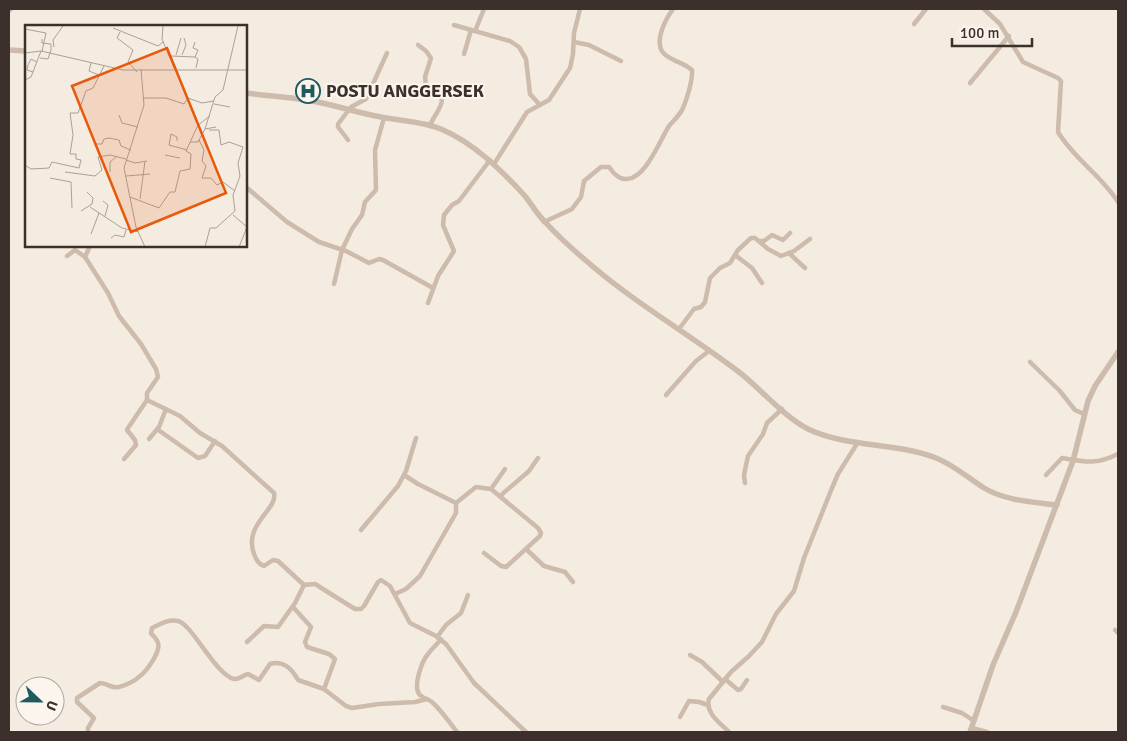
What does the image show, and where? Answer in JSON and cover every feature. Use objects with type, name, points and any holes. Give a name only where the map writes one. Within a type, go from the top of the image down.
[{"type":"street","points":[[464,54],[473,30],[484,9]]},
{"type":"street","points":[[428,304],[438,276],[454,251],[442,224],[444,215],[452,205],[459,201],[492,162],[527,112],[548,100],[556,92],[572,62],[574,34],[580,9]]},
{"type":"street","points":[[544,222],[577,205],[581,197],[584,181],[601,167],[609,167],[622,179],[632,178],[640,172],[683,109],[692,77],[692,70],[667,56],[663,53],[660,46],[660,35],[673,9]]},
{"type":"street","points":[[914,24],[926,9]]},
{"type":"street","points":[[984,9],[1000,24],[1009,36],[1023,62],[1061,81],[1058,132],[1078,159],[1107,186],[1118,202]]},
{"type":"street","points":[[454,25],[515,43],[522,50],[526,59],[530,94],[540,105]]},
{"type":"street","points":[[970,83],[1009,36]]},
{"type":"street","points":[[574,42],[589,45],[621,61]]},
{"type":"street","points":[[418,45],[431,58],[425,77],[426,86],[442,99],[440,109],[434,115],[430,126]]},
{"type":"street","points":[[9,50],[25,52]]},
{"type":"street","points":[[348,140],[338,126],[351,107],[360,104],[366,98],[387,53]]},
{"type":"street","points":[[248,93],[314,101],[384,118],[441,129],[465,142],[492,162],[525,197],[544,222],[620,289],[738,372],[808,429],[829,436],[914,451],[938,459],[999,495],[1019,500],[1057,505]]},
{"type":"street","points":[[334,284],[342,250],[362,214],[365,202],[376,190],[375,150],[384,118]]},
{"type":"street","points":[[248,189],[287,222],[319,242],[342,250],[369,264],[380,259],[383,260],[433,288]]},
{"type":"street","points":[[759,241],[764,241],[772,235],[783,240],[790,233]]},
{"type":"street","points":[[679,329],[694,309],[701,307],[705,302],[710,278],[720,268],[728,264],[750,238],[755,238],[781,256],[789,254],[810,239]]},
{"type":"street","points":[[85,257],[89,248]]},
{"type":"street","points":[[67,256],[75,250],[85,257],[108,293],[119,316],[141,344],[158,373],[157,381],[147,394],[147,400],[127,430],[135,440],[136,445],[124,459]]},
{"type":"street","points":[[789,254],[805,268]]},
{"type":"street","points":[[735,255],[752,268],[762,283]]},
{"type":"street","points":[[666,395],[696,362],[709,351]]},
{"type":"street","points":[[987,732],[971,730],[993,665],[1073,461],[1088,401],[1095,386],[1118,352]]},
{"type":"street","points":[[1030,362],[1059,390],[1075,410],[1084,414]]},
{"type":"street","points":[[147,400],[184,418],[200,433],[215,441],[273,491],[275,495],[273,502],[252,535],[253,550],[259,564],[264,566],[273,560],[278,561],[304,585],[315,584],[355,609],[361,609],[367,603],[380,580],[388,583],[410,623],[439,638],[446,644],[474,683],[526,732]]},
{"type":"street","points":[[150,440],[158,429],[166,409]]},
{"type":"street","points":[[745,483],[744,475],[748,456],[763,434],[767,423],[782,409]]},
{"type":"street","points":[[158,429],[198,458],[205,456],[215,441]]},
{"type":"street","points":[[361,530],[398,486],[404,475],[416,438]]},
{"type":"street","points":[[729,732],[710,713],[709,700],[724,681],[762,642],[776,614],[794,592],[804,558],[832,488],[838,474],[858,442]]},
{"type":"street","points":[[1046,475],[1062,458],[1073,461],[1100,462],[1118,454]]},
{"type":"street","points":[[500,496],[529,470],[538,458]]},
{"type":"street","points":[[491,489],[505,470]]},
{"type":"street","points":[[404,475],[456,503]]},
{"type":"street","points":[[395,594],[406,589],[420,576],[456,513],[456,503],[473,488],[491,489],[538,528],[541,533],[506,567],[501,566],[484,553]]},
{"type":"street","points":[[526,549],[544,566],[565,572],[573,582]]},
{"type":"street","points":[[247,642],[264,626],[278,626],[293,607],[304,585]]},
{"type":"street","points":[[457,732],[442,712],[427,699],[420,696],[418,692],[419,670],[429,652],[436,646],[446,625],[461,613],[468,595]]},
{"type":"street","points":[[293,607],[311,627],[305,642],[307,647],[329,654],[335,659],[324,689]]},
{"type":"street","points":[[88,732],[88,728],[94,718],[77,702],[78,698],[100,683],[104,682],[111,687],[121,687],[140,676],[148,668],[159,649],[157,640],[151,633],[152,628],[171,620],[182,623],[221,670],[234,679],[248,674],[259,680],[262,679],[270,664],[279,663],[296,674],[298,680],[324,689],[346,706],[355,709],[374,704],[415,702],[427,699]]},
{"type":"street","points":[[690,655],[738,690],[741,689],[747,680]]},
{"type":"street","points":[[680,717],[689,701],[708,705]]},
{"type":"street","points":[[943,707],[962,713],[974,721]]},
{"type":"place","name":"POSTU ANGGERSEK","points":[[308,91]]}]
